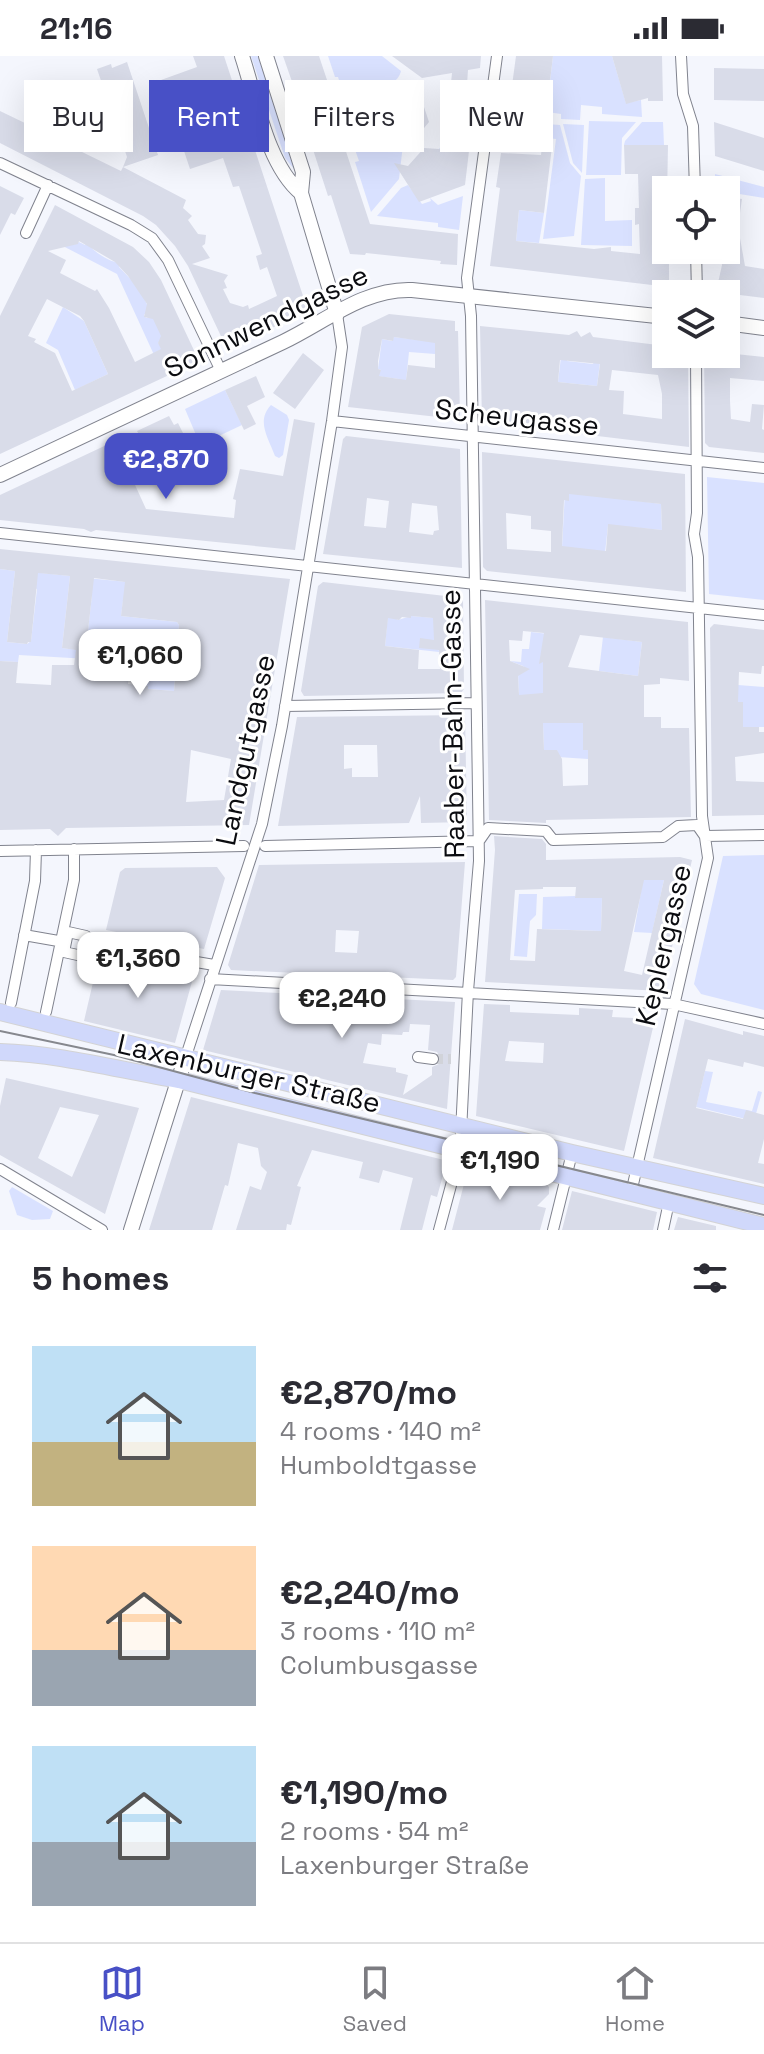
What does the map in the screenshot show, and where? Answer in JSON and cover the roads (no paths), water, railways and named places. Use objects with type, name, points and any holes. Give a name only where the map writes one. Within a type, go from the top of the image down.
[{"type":"main road","points":[[242,56],[277,166],[301,193]]},
{"type":"main road","points":[[266,56],[303,172],[301,193],[337,314]]},
{"type":"main road","name":"Sonnwendgasse","points":[[0,475],[221,371],[361,299],[393,290],[469,295],[652,315]]},
{"type":"main road","points":[[740,325],[764,328]]},
{"type":"main road","name":"Laxenburger Straße","points":[[5,1008],[185,1059],[764,1196]]},
{"type":"main road","name":"Laxenburger Straße","points":[[0,1052],[58,1055],[146,1076],[179,1080],[764,1226]]},
{"type":"main road","name":"Landgutgasse","points":[[131,1230],[185,1059]]},
{"type":"street","name":"Raaber-Bahn-Gasse","points":[[439,1230],[460,1152],[468,991],[478,879],[467,278],[497,56]]},
{"type":"street","points":[[681,56],[683,94],[693,133],[695,176]]},
{"type":"street","points":[[0,163],[152,238],[168,260],[221,371]]},
{"type":"street","points":[[26,233],[48,185]]},
{"type":"street","name":"Landgutgasse","points":[[185,1059],[262,824],[285,706],[332,421],[342,347],[337,314]]},
{"type":"street","points":[[696,368],[696,460]]},
{"type":"street","name":"Scheugasse","points":[[332,421],[764,468]]},
{"type":"street","name":"Keplergasse","points":[[631,1193],[708,858],[702,801],[698,557],[694,534],[697,513],[696,460]]},
{"type":"street","points":[[0,533],[764,615]]},
{"type":"street","points":[[285,706],[475,703]]},
{"type":"street","points":[[265,846],[479,841],[488,828],[546,831],[553,840],[663,837],[678,826],[697,825],[705,836],[764,835]]},
{"type":"street","points":[[0,851],[244,846]]},
{"type":"street","points":[[46,1012],[74,880],[74,849]]},
{"type":"street","points":[[5,1008],[35,881],[36,850]]},
{"type":"street","points":[[24,935],[63,942]]},
{"type":"street","points":[[63,942],[64,952],[82,956],[85,943],[214,965]]},
{"type":"street","points":[[210,979],[673,1004],[764,1024]]},
{"type":"street","points":[[418,1057],[433,1059]]},
{"type":"street","points":[[451,1059],[464,1060]]},
{"type":"street","points":[[553,1230],[572,1153]]},
{"type":"street","points":[[0,1169],[102,1230]]},
{"type":"street","points":[[663,1230],[669,1202]]},
{"type":"tunnel","points":[[433,1059],[451,1059]]},
{"type":"tram line","points":[[0,1031],[114,1055],[255,1093],[764,1215]]}]
